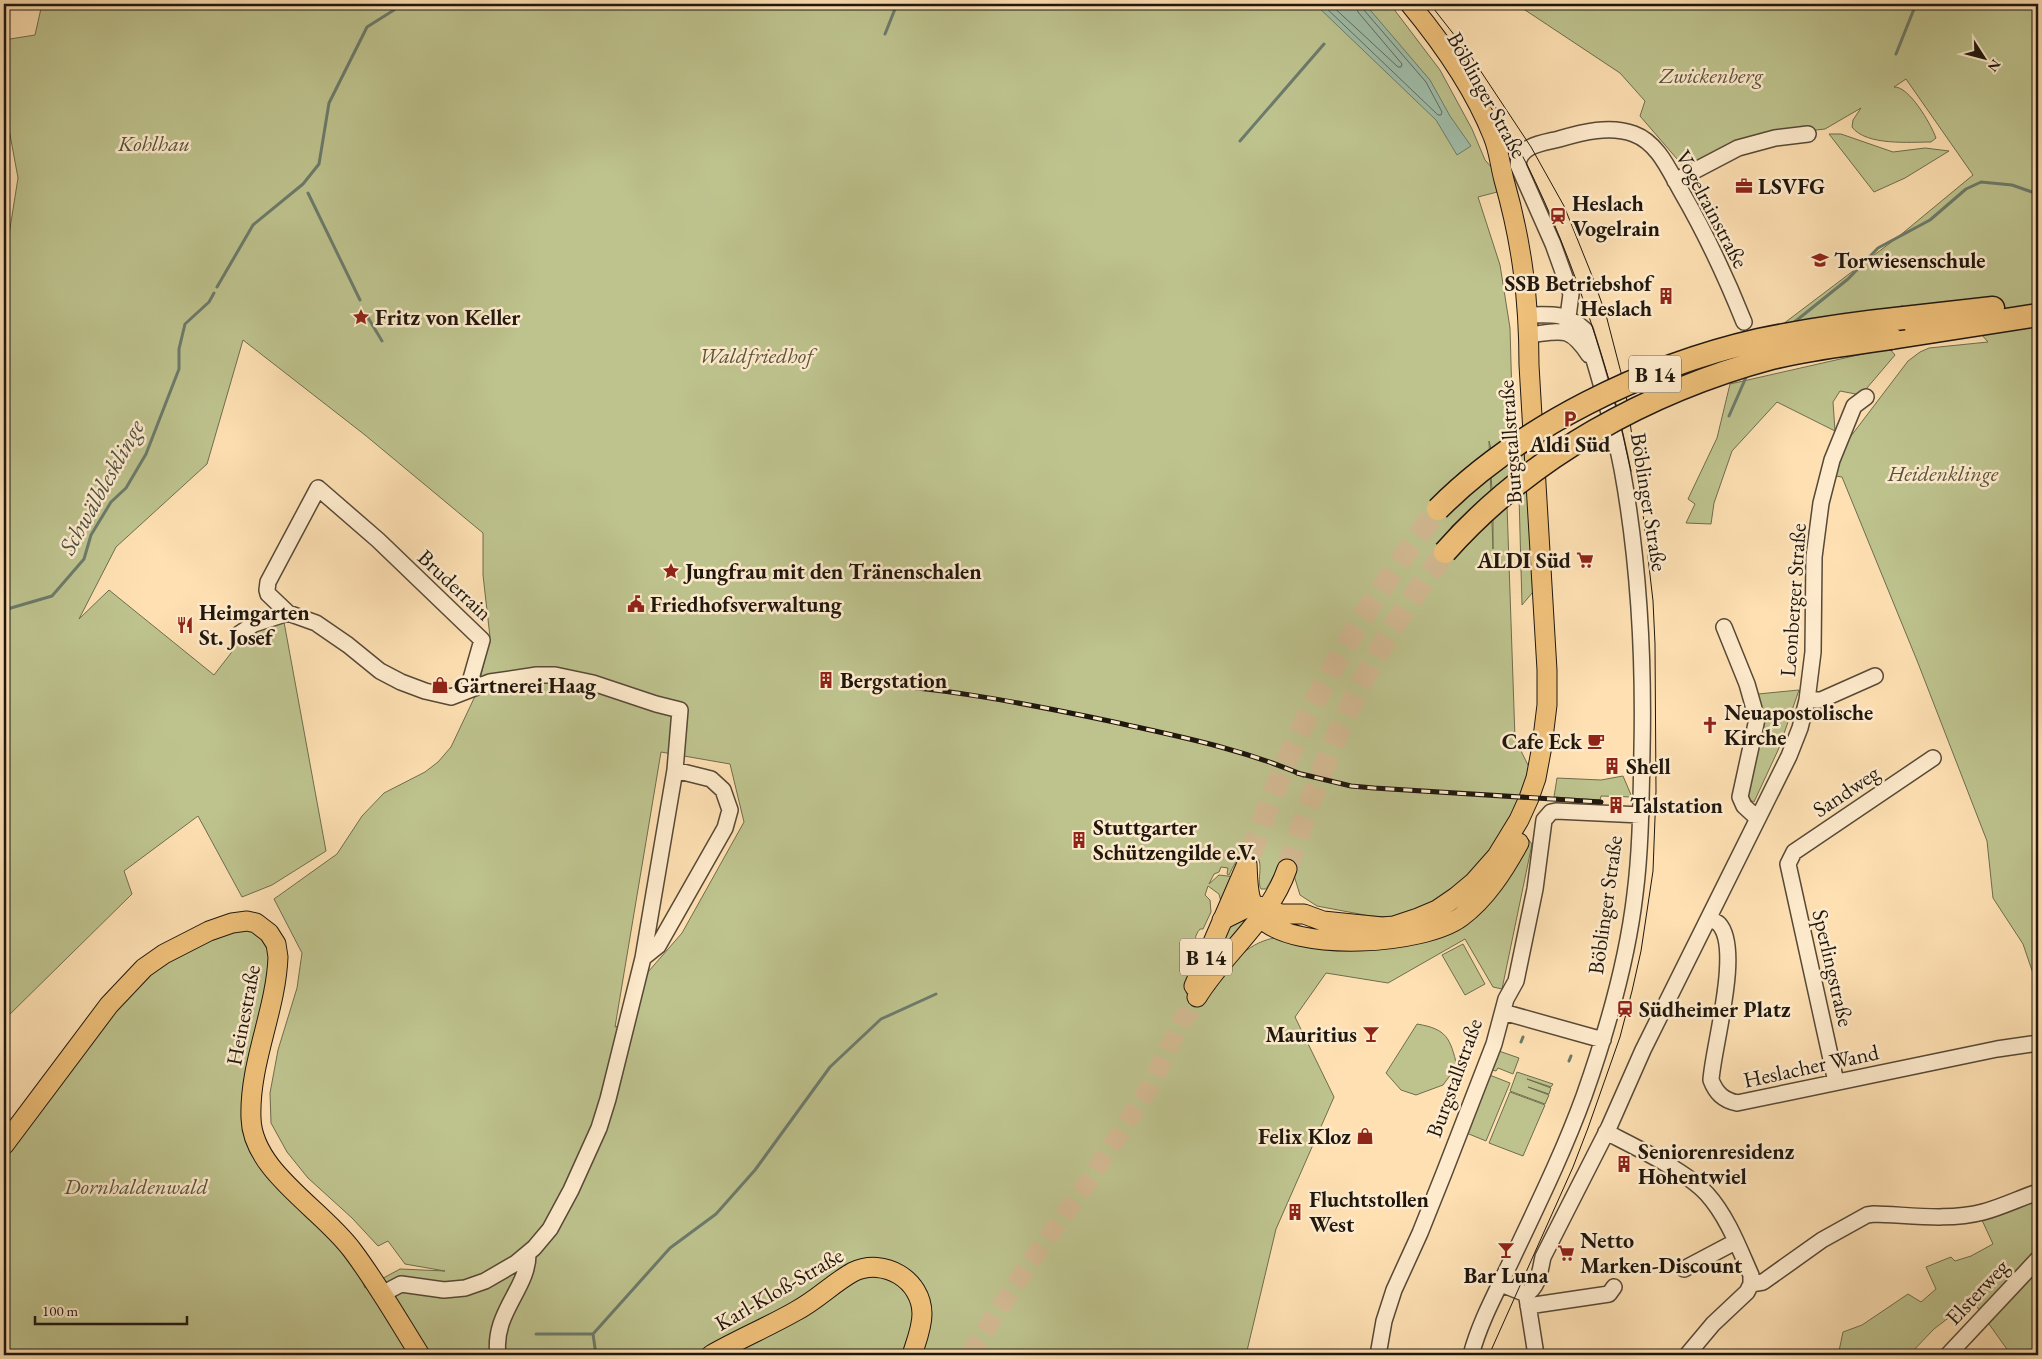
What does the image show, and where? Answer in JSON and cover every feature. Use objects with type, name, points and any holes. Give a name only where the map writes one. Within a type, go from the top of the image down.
[{"type":"highway","name":"B 14","points":[[1438,509],[1464,484],[1506,452],[1584,406],[1633,382],[1686,362],[1758,341],[1806,331],[1985,309],[2038,300]]},
{"type":"highway","name":"B 14","points":[[1445,552],[1468,526],[1529,474],[1599,428],[1640,406],[1687,386],[1774,358],[2038,315]]},
{"type":"main road","name":"Böblinger Straße","points":[[1400,4],[1430,41],[1469,104],[1503,178]]},
{"type":"main road","name":"Böblinger Straße","points":[[1410,4],[1453,62],[1479,107],[1494,137],[1503,178]]},
{"type":"main road","name":"Burgstallstraße","points":[[1260,911],[1281,932],[1339,940],[1392,939],[1444,927],[1471,909],[1489,890],[1509,862],[1528,825],[1546,768],[1550,722],[1547,705],[1542,569],[1529,365],[1529,315],[1515,220],[1503,178]]},
{"type":"main road","name":"Burgstallstraße","points":[[1260,911],[1281,914],[1304,914],[1323,921],[1373,928],[1394,926],[1437,910],[1466,890],[1497,856],[1525,808],[1538,772],[1547,705]]},
{"type":"main road","name":"B 14","points":[[1260,911],[1249,891],[1248,860],[1222,920],[1194,995],[1236,945],[1260,911],[1286,872],[1285,887],[1290,902],[1293,907],[1304,914]]},
{"type":"main road","points":[[1222,920],[1239,911],[1260,911]]},
{"type":"main road","name":"Heinestraße","points":[[4,1145],[97,1021],[144,968],[164,954],[209,932],[240,921],[256,924],[269,933],[273,939],[278,957],[253,1088],[251,1117],[258,1148],[270,1166],[342,1237],[382,1294],[420,1355]]},
{"type":"main road","points":[[1236,945],[1260,936],[1281,932]]},
{"type":"main road","name":"Karl-Kloß-Straße","points":[[711,1355],[799,1310],[854,1272],[868,1268],[880,1268],[903,1276],[914,1289],[920,1301],[921,1321],[912,1355]]},
{"type":"street","name":"Vogelrainstraße","points":[[1538,145],[1610,128],[1635,134],[1646,140],[1665,162],[1704,231],[1720,263],[1744,322]]},
{"type":"street","points":[[1676,181],[1738,148],[1775,138],[1808,134]]},
{"type":"street","name":"Böblinger Straße","points":[[1471,1355],[1483,1322],[1556,1166],[1603,1040],[1614,1001],[1635,897],[1641,815],[1644,703],[1638,584],[1622,466],[1595,365],[1567,325],[1571,294],[1561,264],[1518,165],[1518,158],[1521,153],[1527,148],[1538,145]]},
{"type":"street","points":[[1529,315],[1560,315],[1567,325],[1529,335]]},
{"type":"street","name":"Leonberger Straße","points":[[1606,1132],[1643,1050],[1710,919],[1757,818],[1789,756],[1800,728],[1807,700],[1813,652],[1814,557],[1821,503],[1832,460],[1854,406],[1866,397]]},
{"type":"street","name":"Bruderrain","points":[[318,488],[378,540],[482,640],[468,689],[451,697],[425,691],[401,682],[380,671],[348,645],[316,623],[288,613],[268,594],[268,582],[318,488]]},
{"type":"street","points":[[239,634],[254,624],[288,613]]},
{"type":"street","points":[[1724,627],[1747,684],[1757,719],[1740,797],[1744,806],[1757,818]]},
{"type":"street","points":[[382,1294],[401,1284],[444,1290],[465,1288],[485,1281],[516,1263],[543,1239],[550,1229],[587,1158],[599,1128],[616,1071],[642,958],[675,770],[680,710],[593,683],[555,675],[517,677],[490,682],[468,689]]},
{"type":"street","points":[[1807,700],[1821,700],[1875,676]]},
{"type":"street","name":"Sandweg","points":[[1788,864],[1794,852],[1933,758]]},
{"type":"street","points":[[642,958],[658,946],[725,828],[730,810],[723,790],[711,779],[675,770]]},
{"type":"street","name":"Burgstallstraße","points":[[1378,1355],[1384,1321],[1394,1290],[1420,1233],[1450,1158],[1494,1044],[1506,999],[1516,981],[1535,889],[1544,820],[1551,812],[1641,815]]},
{"type":"street","name":"Sperlingstraße","points":[[1788,864],[1836,1082]]},
{"type":"street","name":"Heslacher Wand","points":[[1710,919],[1719,924],[1725,936],[1728,956],[1724,1005],[1711,1080],[1714,1088],[1723,1098],[1737,1103],[2038,1043]]},
{"type":"street","points":[[1503,1012],[1603,1040]]},
{"type":"street","points":[[1536,1355],[1527,1300],[1539,1276],[1543,1257],[1606,1132],[1658,1160],[1706,1193],[1716,1206],[1751,1275],[1747,1292],[1713,1324],[1687,1355]]},
{"type":"street","points":[[1750,1284],[1764,1282],[1822,1240],[1867,1216],[1874,1214],[1931,1217],[1973,1214],[2038,1192]]},
{"type":"street","points":[[1684,1269],[1735,1242]]},
{"type":"street","points":[[498,1355],[501,1323],[511,1299],[523,1278],[528,1262],[528,1253]]},
{"type":"street","name":"Elsterweg","points":[[1948,1355],[2038,1259]]},
{"type":"street","points":[[1501,1284],[1527,1300],[1609,1294],[1614,1287]]},
{"type":"green space","points":[[42,4],[1390,4],[1440,70],[1472,129],[1485,160],[1493,169],[1501,191],[1478,197],[1500,265],[1510,328],[1513,434],[1491,449],[1489,441],[1493,549],[1493,516],[1507,505],[1515,739],[1531,771],[1527,791],[1473,877],[1419,910],[1392,917],[1370,916],[1317,906],[1300,895],[1293,872],[1277,870],[1266,889],[1261,889],[1260,862],[1254,855],[1241,857],[1229,875],[1227,874],[1228,868],[1221,867],[1219,872],[1214,874],[1209,884],[1219,875],[1236,877],[1199,961],[1194,960],[1188,978],[1186,993],[1195,999],[1207,996],[1240,956],[1255,945],[1272,938],[1421,941],[1513,868],[1528,839],[1532,844],[1502,989],[1493,987],[1465,939],[1388,983],[1326,973],[1295,1017],[1334,1097],[1276,1229],[1246,1355],[4,1355],[4,1157],[97,1021],[124,988],[232,923],[273,939],[254,1137],[341,1232],[365,1288],[400,1269],[445,1271],[405,1264],[388,1241],[378,1246],[352,1218],[308,1178],[287,1152],[271,1123],[270,1093],[278,1050],[297,988],[302,953],[274,899],[337,854],[362,816],[384,793],[425,772],[438,762],[451,747],[477,692],[490,637],[483,575],[483,533],[365,435],[243,340],[207,464],[116,547],[79,619],[109,590],[214,675],[245,635],[284,622],[326,851],[272,885],[242,897],[198,816],[124,871],[132,894],[4,1020],[4,266],[18,178],[4,102],[4,40],[35,35]],"holes":[[[1478,458],[1479,486],[1437,505],[1442,490]],[[1480,500],[1482,527],[1444,543],[1452,526]],[[661,752],[730,764],[744,822],[682,933],[648,972],[631,1022],[615,1027]],[[1208,886],[1219,894],[1221,902],[1205,941],[1199,950],[1196,944],[1196,937],[1200,929],[1203,929],[1211,912],[1210,900],[1205,895]]]},
{"type":"green space","name":"Zwickenberg","points":[[1516,4],[2038,4],[2038,988],[2023,944],[1993,898],[1987,841],[1918,663],[1842,477],[1835,476],[1848,440],[1908,361],[1929,348],[1988,342],[1954,303],[1783,324],[1898,237],[1973,175],[1906,79],[1894,87],[1900,88],[1919,107],[1936,138],[1931,142],[1889,142],[1867,137],[1852,127],[1853,120],[1861,108],[1825,129],[1744,138],[1684,167],[1640,116],[1645,101],[1620,73]]},
{"type":"green space","points":[[1829,134],[1841,134],[1893,152],[1925,148],[1949,151],[1905,178],[1874,192]]},
{"type":"green space","points":[[1889,348],[1895,355],[1861,395],[1840,391],[1833,402],[1835,431],[1777,402],[1732,451],[1714,503],[1711,524],[1686,523],[1695,504],[1688,499],[1717,438],[1730,384]]},
{"type":"green space","points":[[1529,450],[1530,461],[1492,490],[1491,475]]},
{"type":"green space","points":[[1531,487],[1538,586],[1522,605],[1519,496]]},
{"type":"green space","points":[[1799,690],[1779,748],[1754,802],[1748,799],[1745,790],[1764,723],[1758,694]]},
{"type":"green space","points":[[1623,776],[1632,797],[1601,796],[1600,800],[1554,797],[1557,778],[1601,780]]},
{"type":"green space","points":[[1250,915],[1220,953],[1216,952],[1228,929]]},
{"type":"green space","points":[[1463,944],[1485,984],[1465,995],[1442,955]]},
{"type":"green space","points":[[1417,1024],[1435,1029],[1446,1036],[1452,1048],[1457,1066],[1443,1085],[1416,1095],[1401,1090],[1386,1073]]},
{"type":"green space","points":[[1496,1050],[1519,1058],[1513,1074],[1498,1068],[1496,1071],[1489,1069]]},
{"type":"green space","points":[[1517,1072],[1553,1084],[1551,1087],[1527,1079],[1551,1088],[1549,1094],[1528,1087],[1549,1095],[1545,1104],[1510,1091]]},
{"type":"green space","points":[[1487,1074],[1510,1083],[1486,1141],[1464,1132]]},
{"type":"green space","points":[[1510,1092],[1545,1105],[1523,1156],[1489,1143]]},
{"type":"green space","points":[[2038,1196],[2038,1355],[2011,1355],[1972,1300],[1934,1329],[1909,1355],[1835,1355],[1839,1351],[1843,1332],[1862,1325],[1908,1294],[1921,1302],[1936,1289],[1926,1267],[1951,1257],[1955,1261],[1971,1256],[1993,1244],[1981,1218]]},
{"type":"water","points":[[1315,4],[1365,4],[1430,80],[1450,116],[1471,146],[1457,155],[1436,120]]},
{"type":"waterway","name":"Schwälblesklinge","points":[[217,287],[253,225],[303,184],[319,164],[329,103],[367,27],[394,10],[396,4]]},
{"type":"waterway","points":[[885,34],[897,4]]},
{"type":"waterway","points":[[1896,54],[1916,4]]},
{"type":"waterway","points":[[1240,141],[1324,44]]},
{"type":"waterway","name":"Heidenklinge","points":[[1792,324],[1848,279],[1878,248],[1930,220],[1966,189],[1981,182],[2012,185],[2032,192],[2038,192]]},
{"type":"waterway","points":[[308,193],[360,300]]},
{"type":"waterway","name":"Schwälblesklinge","points":[[4,610],[52,596],[84,559],[91,535],[111,502],[126,488],[146,454],[179,369],[179,349],[185,324],[209,302],[214,293]]},
{"type":"waterway","points":[[367,316],[382,341]]},
{"type":"waterway","name":"Heidenklinge","points":[[1729,416],[1747,375]]},
{"type":"waterway","points":[[536,1334],[593,1334],[670,1248],[716,1214],[755,1170],[830,1067],[881,1019],[936,994]]},
{"type":"waterway","points":[[1521,1042],[1523,1037]]},
{"type":"waterway","points":[[1569,1061],[1571,1056]]},
{"type":"waterway","points":[[593,1334],[596,1355]]},
{"type":"tunnel","points":[[1250,856],[1287,760],[1321,690],[1370,607],[1438,509]]},
{"type":"tunnel","points":[[1287,869],[1323,769],[1355,697],[1394,626],[1445,552]]},
{"type":"tunnel","points":[[969,1355],[1031,1261],[1089,1181],[1149,1088],[1184,1017],[1190,1012],[1197,997]]},
{"type":"tram line","points":[[1430,4],[1470,55],[1531,147],[1564,206],[1606,315],[1625,388],[1642,505],[1653,601],[1655,644],[1656,791],[1653,871],[1641,951],[1632,991],[1620,1037],[1573,1167],[1489,1355]]},
{"type":"tram line","points":[[1485,90],[1526,163],[1544,201],[1575,278],[1614,397],[1631,471]]},
{"type":"railway","points":[[844,682],[946,691],[1080,715],[1233,750],[1303,775]]},
{"type":"railway","points":[[1297,773],[1351,786],[1601,802]]},
{"type":"place","name":"LSVFG","points":[[1744,186]]},
{"type":"place","name":"Heslach Vogelrain","points":[[1558,216]]},
{"type":"place","name":"Torwiesenschule","points":[[1820,260]]},
{"type":"place","name":"SSB Betriebshof Heslach","points":[[1666,296]]},
{"type":"place","name":"Fritz von Keller","points":[[361,317]]},
{"type":"place","name":"Aldi Süd","points":[[1570,419]]},
{"type":"place","name":"ALDI Süd","points":[[1585,560]]},
{"type":"place","name":"Jungfrau mit den Tränenschalen","points":[[671,571]]},
{"type":"place","name":"Friedhofsverwaltung","points":[[636,604]]},
{"type":"place","name":"Heimgarten St. Josef","points":[[185,625]]},
{"type":"place","name":"Bergstation","points":[[826,680]]},
{"type":"place","name":"Gärtnerei Haag","points":[[440,685]]},
{"type":"place","name":"Neuapostolische Kirche","points":[[1710,725]]},
{"type":"place","name":"Cafe Eck","points":[[1596,741]]},
{"type":"place","name":"Shell","points":[[1612,766]]},
{"type":"place","name":"Talstation","points":[[1616,805]]},
{"type":"place","name":"Stuttgarter Schützengilde e.V.","points":[[1079,840]]},
{"type":"place","name":"Südheimer Platz","points":[[1625,1009]]},
{"type":"place","name":"Mauritius","points":[[1371,1034]]},
{"type":"place","name":"Felix Kloz","points":[[1365,1136]]},
{"type":"place","name":"Seniorenresidenz Hohentwiel","points":[[1624,1164]]},
{"type":"place","name":"Fluchtstollen West","points":[[1295,1212]]},
{"type":"place","name":"Bar Luna","points":[[1506,1250]]},
{"type":"place","name":"Netto Marken-Discount","points":[[1566,1253]]},
{"type":"park label","name":"Kohlhau","points":[[154,143]]},
{"type":"park label","name":"Waldfriedhof","points":[[756,355]]},
{"type":"park label","name":"Dornhaldenwald","points":[[136,1186]]}]
